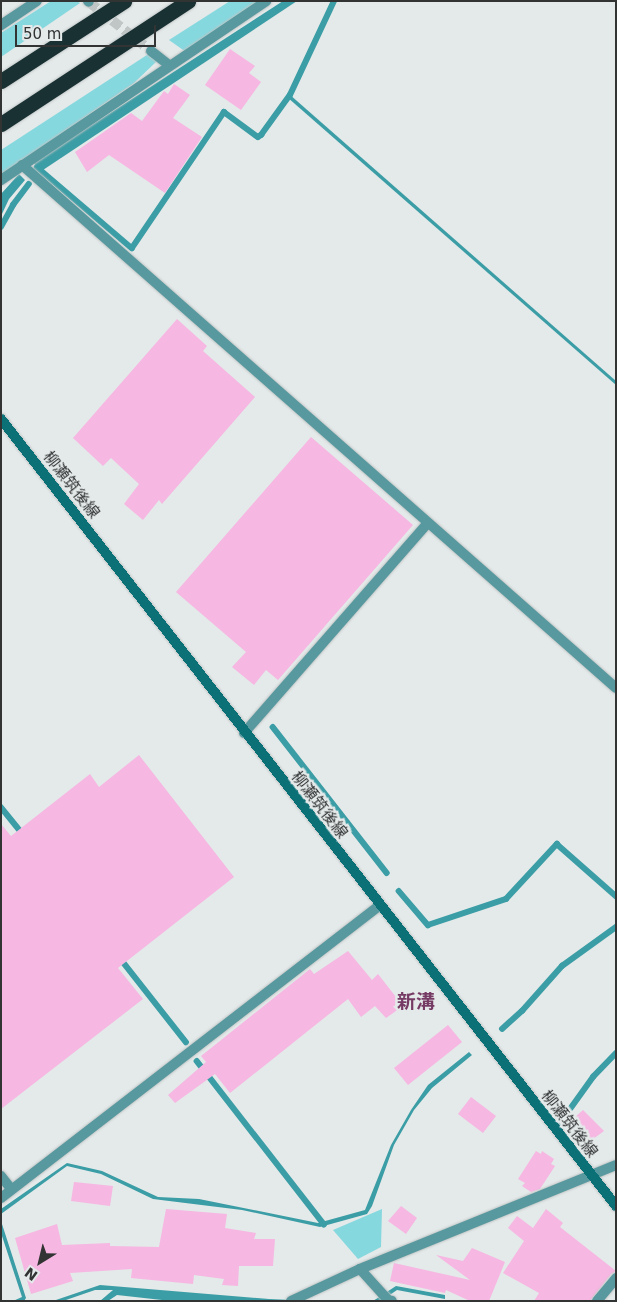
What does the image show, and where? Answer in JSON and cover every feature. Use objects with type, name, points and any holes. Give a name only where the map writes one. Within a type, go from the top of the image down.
[{"type":"highway","points":[[1,81],[124,1]]},
{"type":"highway","points":[[1,124],[188,1]]},
{"type":"main road","name":"柳瀬筑後線","points":[[1,419],[379,906],[616,1206]]},
{"type":"street","points":[[1,25],[37,1]]},
{"type":"street","points":[[1,180],[266,1]]},
{"type":"street","points":[[151,51],[169,66]]},
{"type":"street","points":[[23,166],[616,688]]},
{"type":"street","points":[[244,733],[428,523]]},
{"type":"street","points":[[1,1198],[379,906]]},
{"type":"street","points":[[291,1301],[360,1269],[616,1166]]},
{"type":"street","points":[[1,1176],[11,1189]]},
{"type":"street","points":[[360,1269],[388,1300],[392,1301]]},
{"type":"street","points":[[597,1301],[616,1278]]},
{"type":"shaded area","points":[[51,1],[77,1],[80,3],[1,57],[1,33]]},
{"type":"shaded area","points":[[230,1],[264,1],[186,52],[169,40]]},
{"type":"shaded area","points":[[283,1],[297,1],[43,170],[33,163]]},
{"type":"shaded area","points":[[150,53],[157,61],[134,83],[1,175],[1,150]]},
{"type":"shaded area","points":[[289,94],[616,381],[616,385],[287,97]]},
{"type":"shaded area","points":[[19,174],[25,180],[9,199],[1,216],[1,194]]},
{"type":"shaded area","points":[[469,1052],[472,1055],[432,1088],[414,1110],[394,1145],[372,1206],[367,1214],[320,1227],[242,1210],[153,1199],[101,1174],[67,1166],[1,1214],[1,1209],[67,1163],[102,1171],[158,1197],[199,1199],[318,1223],[365,1210],[391,1145],[411,1110],[428,1085]]},
{"type":"shaded area","points":[[382,1209],[381,1247],[358,1259],[333,1230]]},
{"type":"shaded area","points":[[1,1221],[26,1298],[24,1301],[13,1301],[22,1297],[1,1233]]},
{"type":"shaded area","points":[[100,1285],[315,1301],[171,1301],[117,1295],[108,1301],[100,1301],[113,1290],[95,1290],[63,1301],[53,1301]]},
{"type":"shaded area","points":[[396,1286],[445,1295],[445,1299],[397,1290],[381,1301],[373,1301]]},
{"type":"building","points":[[230,49],[255,66],[249,73],[261,82],[241,110],[205,85]]},
{"type":"building","points":[[174,84],[190,95],[173,118],[202,137],[165,193],[109,155],[87,172],[75,152],[131,113],[142,121],[164,91],[168,94]]},
{"type":"building","points":[[177,319],[207,346],[203,351],[255,397],[162,504],[159,500],[143,520],[124,504],[139,484],[111,458],[103,466],[73,438]]},
{"type":"building","points":[[311,437],[413,525],[278,680],[266,670],[254,685],[232,667],[246,652],[176,592]]},
{"type":"building","points":[[139,755],[234,877],[118,968],[143,999],[1,1109],[1,824],[11,836],[90,774],[99,787]]},
{"type":"building","points":[[348,951],[372,980],[378,974],[403,1006],[386,1018],[375,1006],[361,1017],[348,999],[230,1093],[215,1074],[175,1103],[168,1095],[206,1062],[201,1056],[310,969],[314,974]]},
{"type":"building","points":[[448,1025],[462,1042],[408,1085],[394,1068]]},
{"type":"building","points":[[471,1097],[496,1116],[483,1133],[458,1114]]},
{"type":"building","points":[[583,1110],[604,1131],[582,1147],[566,1125]]},
{"type":"building","points":[[536,1151],[541,1154],[542,1151],[554,1159],[551,1164],[555,1166],[540,1189],[531,1192],[522,1186],[525,1183],[518,1179]]},
{"type":"building","points":[[74,1182],[113,1186],[110,1206],[71,1201]]},
{"type":"building","points":[[401,1206],[417,1218],[406,1234],[388,1221]]},
{"type":"building","points":[[166,1209],[227,1214],[225,1228],[256,1233],[254,1239],[275,1239],[273,1266],[239,1266],[238,1286],[222,1285],[224,1279],[194,1275],[193,1284],[131,1278],[132,1269],[70,1273],[73,1281],[31,1294],[15,1238],[57,1224],[62,1245],[110,1243],[110,1246],[159,1247]]},
{"type":"building","points":[[546,1209],[563,1223],[560,1227],[616,1271],[611,1274],[590,1301],[534,1301],[539,1293],[503,1273],[524,1241],[508,1228],[517,1216],[533,1228]]},
{"type":"building","points":[[472,1248],[505,1262],[489,1301],[470,1301],[446,1290],[445,1293],[390,1281],[394,1263],[470,1280],[436,1255],[463,1261]]},
{"type":"waterway","points":[[37,167],[132,248],[224,112],[258,137],[261,135],[290,95],[334,1]]},
{"type":"waterway","points":[[1,227],[13,205],[29,184]]},
{"type":"waterway","points":[[273,727],[387,873]]},
{"type":"waterway","points":[[1,807],[23,834]]},
{"type":"waterway","points":[[399,891],[428,925],[506,899],[557,844],[616,896]]},
{"type":"waterway","points":[[502,1029],[522,1011],[562,966],[616,927]]},
{"type":"waterway","points":[[120,958],[186,1042]]},
{"type":"waterway","points":[[560,1123],[593,1077],[616,1053]]},
{"type":"waterway","points":[[197,1061],[324,1224]]},
{"type":"tunnel","points":[[89,2],[151,51]]},
{"type":"district","name":"新溝","points":[[416,1002]]}]
